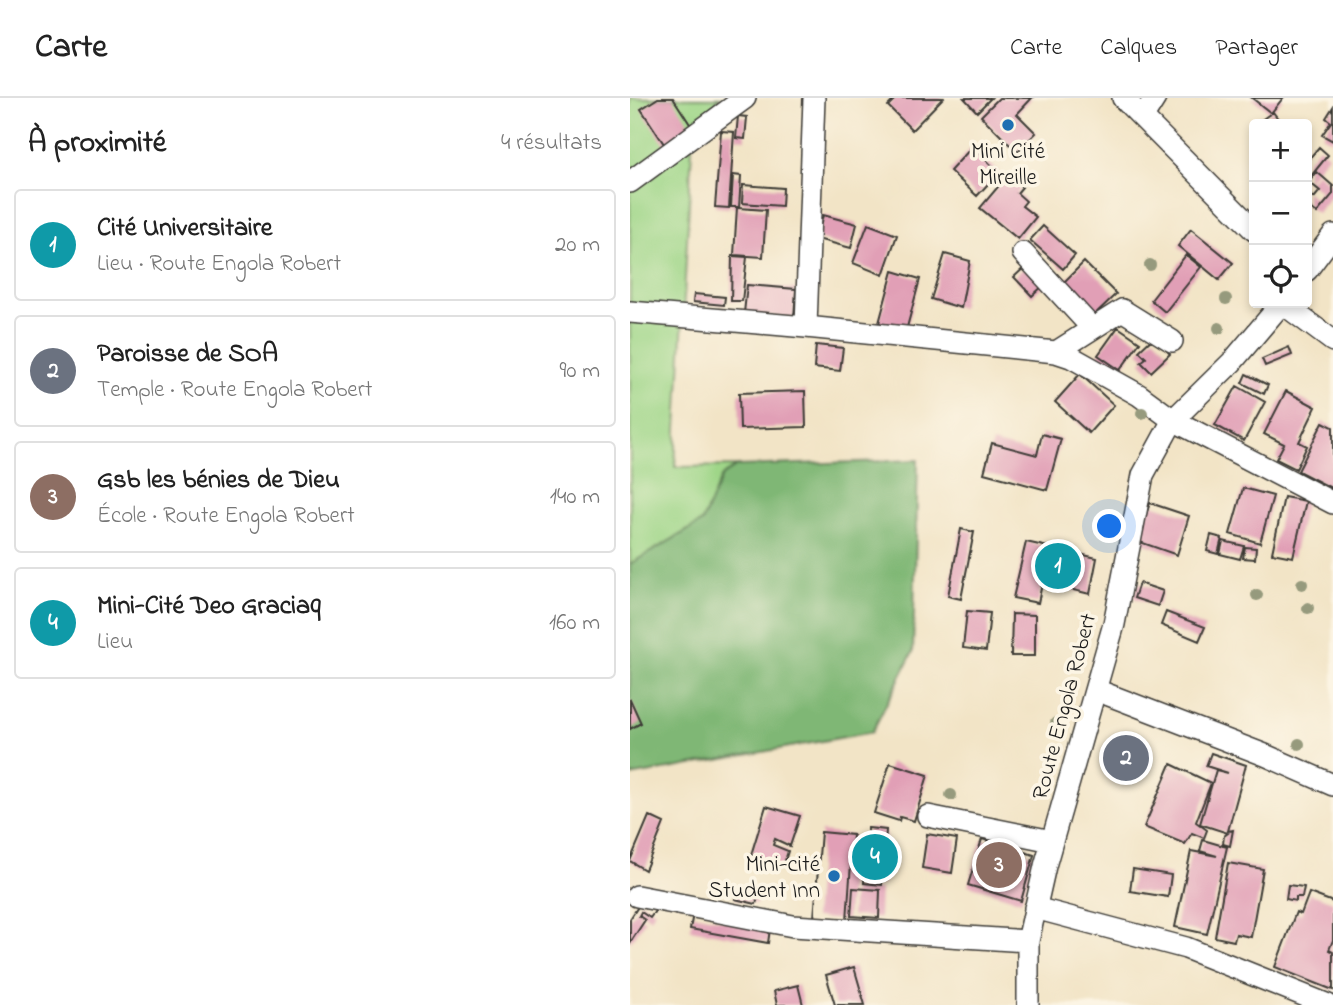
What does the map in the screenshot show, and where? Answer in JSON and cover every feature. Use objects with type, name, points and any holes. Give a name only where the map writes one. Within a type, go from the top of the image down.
[{"type":"street","points":[[630,182],[745,98]]},
{"type":"street","points":[[806,327],[814,98]]},
{"type":"street","points":[[1123,98],[1249,225]]},
{"type":"street","points":[[1143,117],[1155,98]]},
{"type":"street","points":[[1312,263],[1333,235]]},
{"type":"street","points":[[1023,253],[1092,328]]},
{"type":"street","name":"Route Engola Robert","points":[[1028,1005],[1028,942],[1035,908],[1114,624],[1140,485],[1173,420],[1232,362],[1278,308]]},
{"type":"street","points":[[1289,308],[1333,341]]},
{"type":"street","points":[[1056,352],[1122,310],[1172,341]]},
{"type":"street","points":[[630,312],[1056,352],[1071,357],[1139,395],[1173,420],[1333,503]]},
{"type":"street","points":[[1096,690],[1265,755],[1333,785]]},
{"type":"street","points":[[928,816],[1052,841]]},
{"type":"street","points":[[637,896],[793,926],[1028,942]]},
{"type":"street","points":[[1035,908],[1186,948],[1328,1005]]},
{"type":"green space","points":[[630,98],[720,98],[693,128],[675,467],[737,466],[722,476],[702,522],[630,564]]},
{"type":"green space","points":[[918,460],[913,652],[872,732],[630,776],[630,564],[702,522],[722,476],[737,466]]},
{"type":"building","points":[[658,98],[673,98],[695,132],[668,150],[641,109]]},
{"type":"building","points":[[896,98],[943,98],[912,130],[888,106]]},
{"type":"building","points":[[964,98],[991,98],[977,112]]},
{"type":"building","name":"Mini Cité Mireille","points":[[999,98],[1032,98],[1017,114],[1036,133],[1017,152],[981,116]]},
{"type":"building","points":[[1252,98],[1283,98],[1271,113]]},
{"type":"building","points":[[1333,107],[1333,141],[1322,135],[1331,122],[1326,118]]},
{"type":"building","points":[[1273,112],[1278,119],[1263,119]]},
{"type":"building","points":[[738,116],[747,117],[745,139],[736,138]]},
{"type":"building","points":[[721,131],[734,132],[729,208],[715,207]]},
{"type":"building","points":[[972,147],[999,172],[977,196],[950,171]]},
{"type":"building","points":[[1319,147],[1328,155],[1312,175],[1312,155]]},
{"type":"building","points":[[1317,172],[1333,186],[1333,194],[1317,213],[1312,209],[1312,196],[1314,198],[1320,191],[1312,184],[1312,178]]},
{"type":"building","points":[[733,175],[741,176],[739,208],[766,210],[763,257],[734,255],[737,207],[731,207]]},
{"type":"building","points":[[1008,175],[1022,187],[1017,193],[1026,201],[1022,206],[1036,217],[1018,239],[980,208]]},
{"type":"building","points":[[743,185],[783,188],[782,206],[742,203]]},
{"type":"building","points":[[823,215],[857,224],[851,248],[817,239]]},
{"type":"building","points":[[868,224],[897,235],[883,275],[853,263]]},
{"type":"building","points":[[1043,226],[1075,255],[1063,269],[1030,240]]},
{"type":"building","points":[[1191,229],[1233,263],[1219,280],[1178,246]]},
{"type":"building","points":[[945,254],[970,261],[961,308],[931,299]]},
{"type":"building","points":[[1186,255],[1201,267],[1165,312],[1151,300]]},
{"type":"building","points":[[732,256],[747,257],[742,301],[731,301]]},
{"type":"building","points":[[1084,262],[1116,294],[1091,318],[1060,286]]},
{"type":"building","points":[[1028,264],[1046,283],[1032,296],[1014,277]]},
{"type":"building","points":[[893,271],[920,279],[906,331],[879,323]]},
{"type":"building","points":[[747,285],[796,289],[794,318],[744,313]]},
{"type":"building","points":[[694,294],[725,297],[724,305],[693,302]]},
{"type":"building","points":[[1118,327],[1140,342],[1120,370],[1098,355]]},
{"type":"building","points":[[1154,337],[1170,354],[1151,372],[1141,362],[1146,358],[1139,351]]},
{"type":"building","points":[[816,345],[843,348],[840,371],[814,368]]},
{"type":"building","points":[[1289,347],[1292,355],[1265,366],[1262,359]]},
{"type":"building","points":[[1080,374],[1114,405],[1089,433],[1055,402]]},
{"type":"building","points":[[1246,374],[1268,385],[1264,394],[1242,383]]},
{"type":"building","points":[[1237,386],[1265,402],[1244,441],[1215,425]]},
{"type":"building","points":[[805,391],[806,427],[740,429],[739,393]]},
{"type":"building","points":[[1286,391],[1316,407],[1299,442],[1307,446],[1296,469],[1276,459],[1284,444],[1264,434]]},
{"type":"building","points":[[1323,422],[1333,427],[1333,489],[1298,471]]},
{"type":"building","points":[[1042,434],[1061,439],[1047,490],[984,473],[992,443],[1037,455]]},
{"type":"building","points":[[1243,488],[1273,496],[1260,543],[1230,534]]},
{"type":"building","points":[[1284,497],[1306,501],[1293,557],[1272,553]]},
{"type":"building","points":[[1150,503],[1189,516],[1177,555],[1137,541]]},
{"type":"building","points":[[961,529],[974,532],[961,599],[948,596]]},
{"type":"building","points":[[1211,535],[1222,538],[1218,554],[1207,551]]},
{"type":"building","points":[[1223,541],[1244,546],[1240,559],[1220,554]]},
{"type":"building","points":[[1026,542],[1097,558],[1090,594],[1065,588],[1067,579],[1044,574],[1038,603],[1013,598]]},
{"type":"building","points":[[1245,547],[1256,548],[1255,559],[1243,558]]},
{"type":"building","points":[[1139,583],[1163,591],[1158,606],[1134,598]]},
{"type":"building","points":[[967,611],[990,613],[986,651],[963,648]]},
{"type":"building","points":[[1166,612],[1205,627],[1199,641],[1161,625]]},
{"type":"building","points":[[1012,614],[1035,615],[1035,656],[1011,656]]},
{"type":"building","points":[[630,699],[641,723],[630,729]]},
{"type":"building","points":[[1211,753],[1246,765],[1228,831],[1233,830],[1230,846],[1223,844],[1224,836],[1228,833],[1200,824],[1216,770],[1228,773],[1206,766]]},
{"type":"building","points":[[890,763],[928,775],[914,821],[900,817],[899,821],[874,813]]},
{"type":"building","points":[[1171,764],[1211,783],[1196,822],[1207,830],[1204,838],[1192,833],[1185,844],[1144,827]]},
{"type":"building","points":[[766,806],[800,816],[790,846],[775,839],[773,845],[788,851],[783,867],[751,855]]},
{"type":"building","points":[[649,816],[664,823],[645,870],[630,861]]},
{"type":"building","points":[[868,828],[886,830],[882,885],[864,883]]},
{"type":"building","name":"Mini-cité Student Inn","points":[[821,832],[853,835],[847,920],[814,918]]},
{"type":"building","points":[[927,834],[957,839],[952,873],[922,868]]},
{"type":"building","points":[[982,839],[1034,855],[1021,901],[968,885]]},
{"type":"building","points":[[1203,840],[1227,847],[1207,934],[1175,927],[1191,851],[1217,856],[1200,851]]},
{"type":"building","points":[[1228,863],[1263,869],[1251,937],[1236,934],[1234,941],[1215,937]]},
{"type":"building","points":[[1133,869],[1171,875],[1168,897],[1130,891]]},
{"type":"building","points":[[1288,885],[1304,887],[1302,897],[1296,897],[1296,901],[1286,899]]},
{"type":"building","points":[[739,888],[759,894],[756,904],[735,899]]},
{"type":"building","points":[[853,888],[880,890],[879,918],[851,916]]},
{"type":"building","points":[[1309,893],[1333,902],[1333,940],[1329,950],[1333,952],[1333,990],[1275,967],[1296,912],[1301,914]]},
{"type":"building","points":[[641,902],[655,911],[650,918],[641,912],[639,916],[645,920],[630,943],[630,919]]},
{"type":"building","points":[[693,914],[770,929],[768,943],[690,929]]},
{"type":"building","points":[[854,967],[865,1005],[835,1005],[826,975]]},
{"type":"building","points":[[798,985],[803,1005],[777,1005],[774,991]]},
{"type":"place","name":"Mini Cité Mireille","points":[[1008,125]]},
{"type":"place","name":"Cité Universitaire","points":[[1058,566]]},
{"type":"place","name":"Paroisse de SOA","points":[[1126,758]]},
{"type":"place","name":"Mini-Cité Deo Graciaq","points":[[875,857]]},
{"type":"place","name":"Gsb les bénies de Dieu","points":[[999,865]]},
{"type":"place","name":"Mini-cité Student Inn","points":[[834,876]]}]
